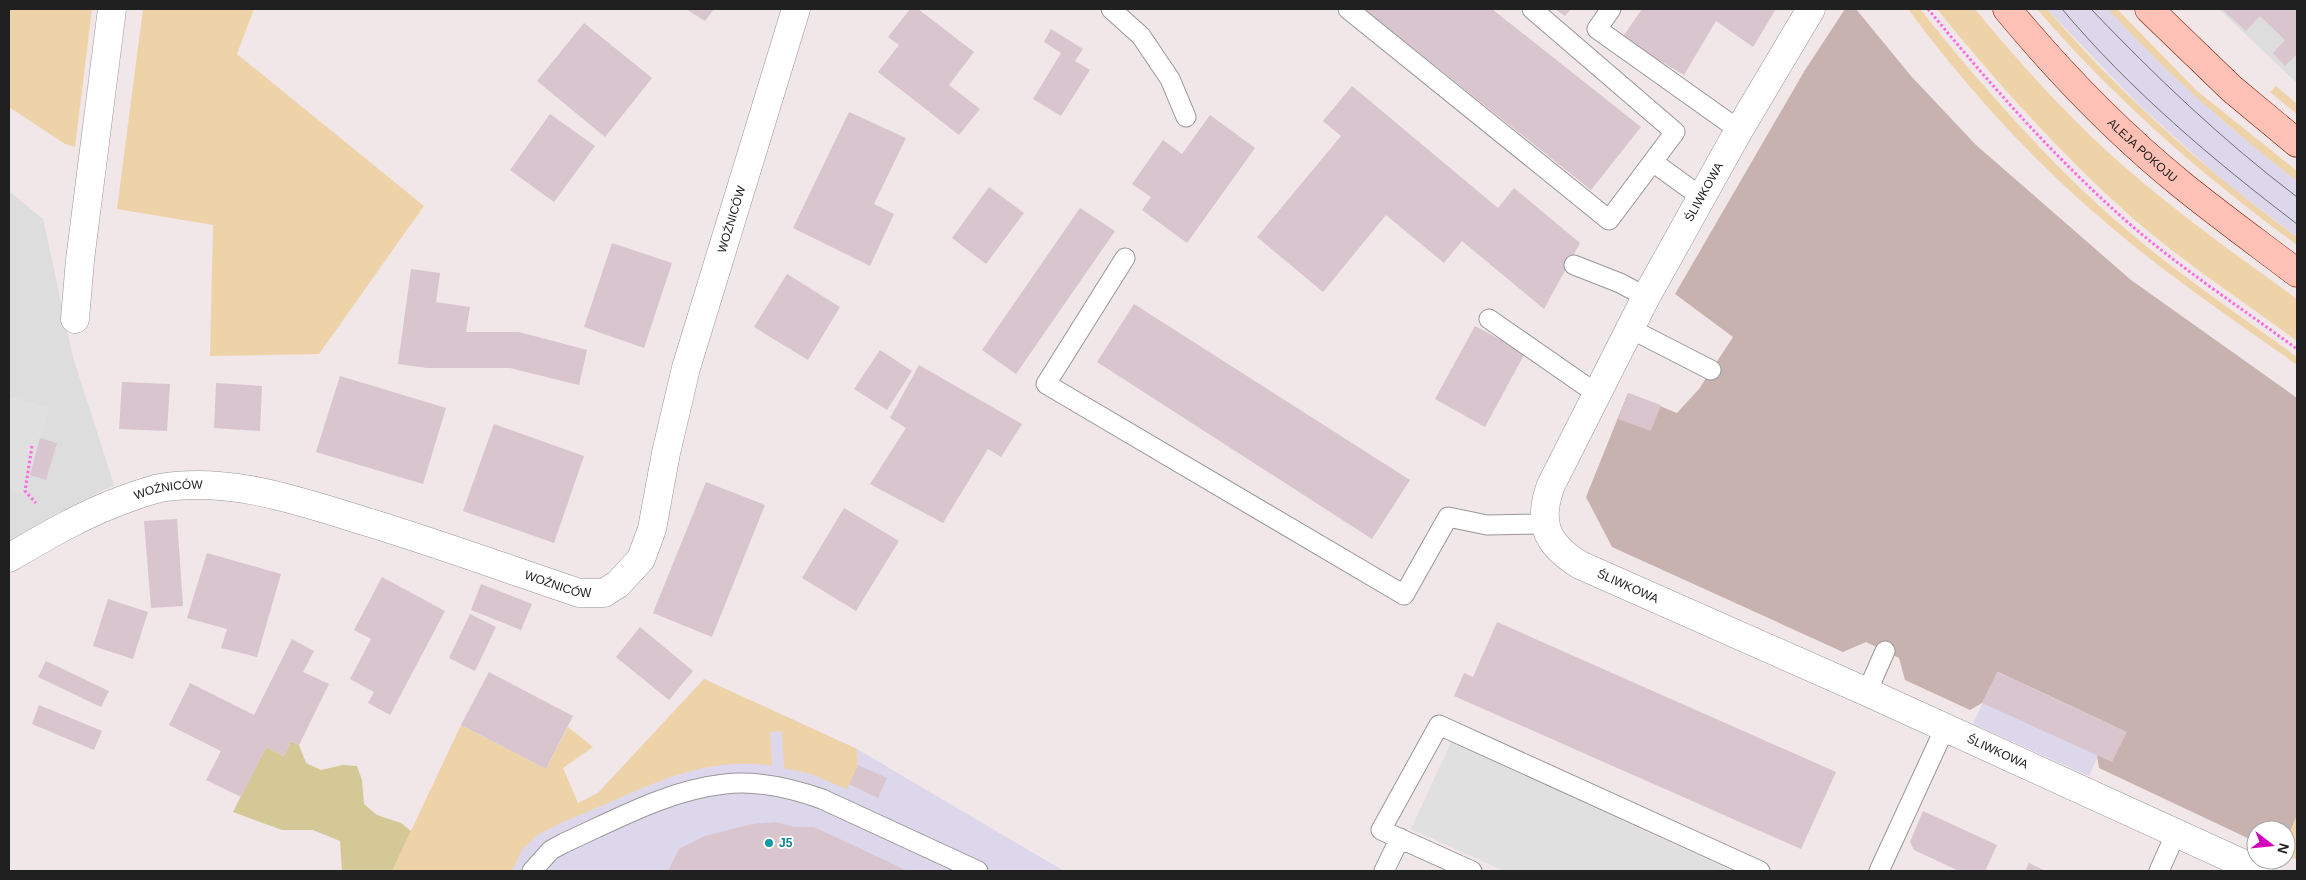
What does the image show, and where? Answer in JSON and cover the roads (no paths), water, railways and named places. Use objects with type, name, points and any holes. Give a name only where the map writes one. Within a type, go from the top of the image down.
[{"type":"main road","name":"ALEJA POKOJU","points":[[2007,9],[2073,82],[2124,133],[2181,184],[2297,273]]},
{"type":"main road","points":[[2149,9],[2232,89],[2297,143]]},
{"type":"street","points":[[75,319],[80,260],[112,9]]},
{"type":"street","name":"WOŹNICÓW","points":[[9,558],[67,524],[108,505],[159,488],[209,485],[260,492],[329,510],[403,533],[579,594],[604,593],[618,584],[641,559],[652,529],[666,453],[686,368],[796,9]]},
{"type":"street","name":"ŚLIWKOWA","points":[[1811,9],[1739,130],[1646,296],[1551,486],[1545,505],[1545,524],[1550,539],[1580,565],[1867,692],[2259,871]]},
{"type":"lane","points":[[1111,9],[1141,36],[1170,79],[1186,117]]},
{"type":"lane","points":[[1348,9],[1609,220],[1675,132],[1532,9]]},
{"type":"lane","points":[[1611,9],[1597,29],[1739,130]]},
{"type":"lane","points":[[1653,162],[1701,197]]},
{"type":"lane","points":[[1125,258],[1046,384],[1404,595],[1448,517],[1487,525],[1545,524]]},
{"type":"lane","points":[[1574,266],[1620,283],[1646,296]]},
{"type":"lane","points":[[1489,319],[1597,394]]},
{"type":"lane","points":[[1630,328],[1711,370]]},
{"type":"lane","points":[[1867,692],[1885,651]]},
{"type":"lane","points":[[1472,871],[1381,830],[1439,725],[1760,871]]},
{"type":"lane","points":[[1879,871],[1945,728]]},
{"type":"lane","points":[[532,871],[551,850],[564,843],[670,797],[697,788],[726,783],[754,783],[798,791],[830,802],[978,871]]},
{"type":"lane","points":[[2159,871],[2176,834]]},
{"type":"lane","points":[[1384,871],[1400,838]]},
{"type":"tram line","points":[[2062,9],[2088,39],[2144,96],[2234,175],[2297,224]]},
{"type":"tram line","points":[[2091,9],[2190,107],[2242,153],[2297,197]]},
{"type":"place","name":"J5","points":[[769,843]]}]
